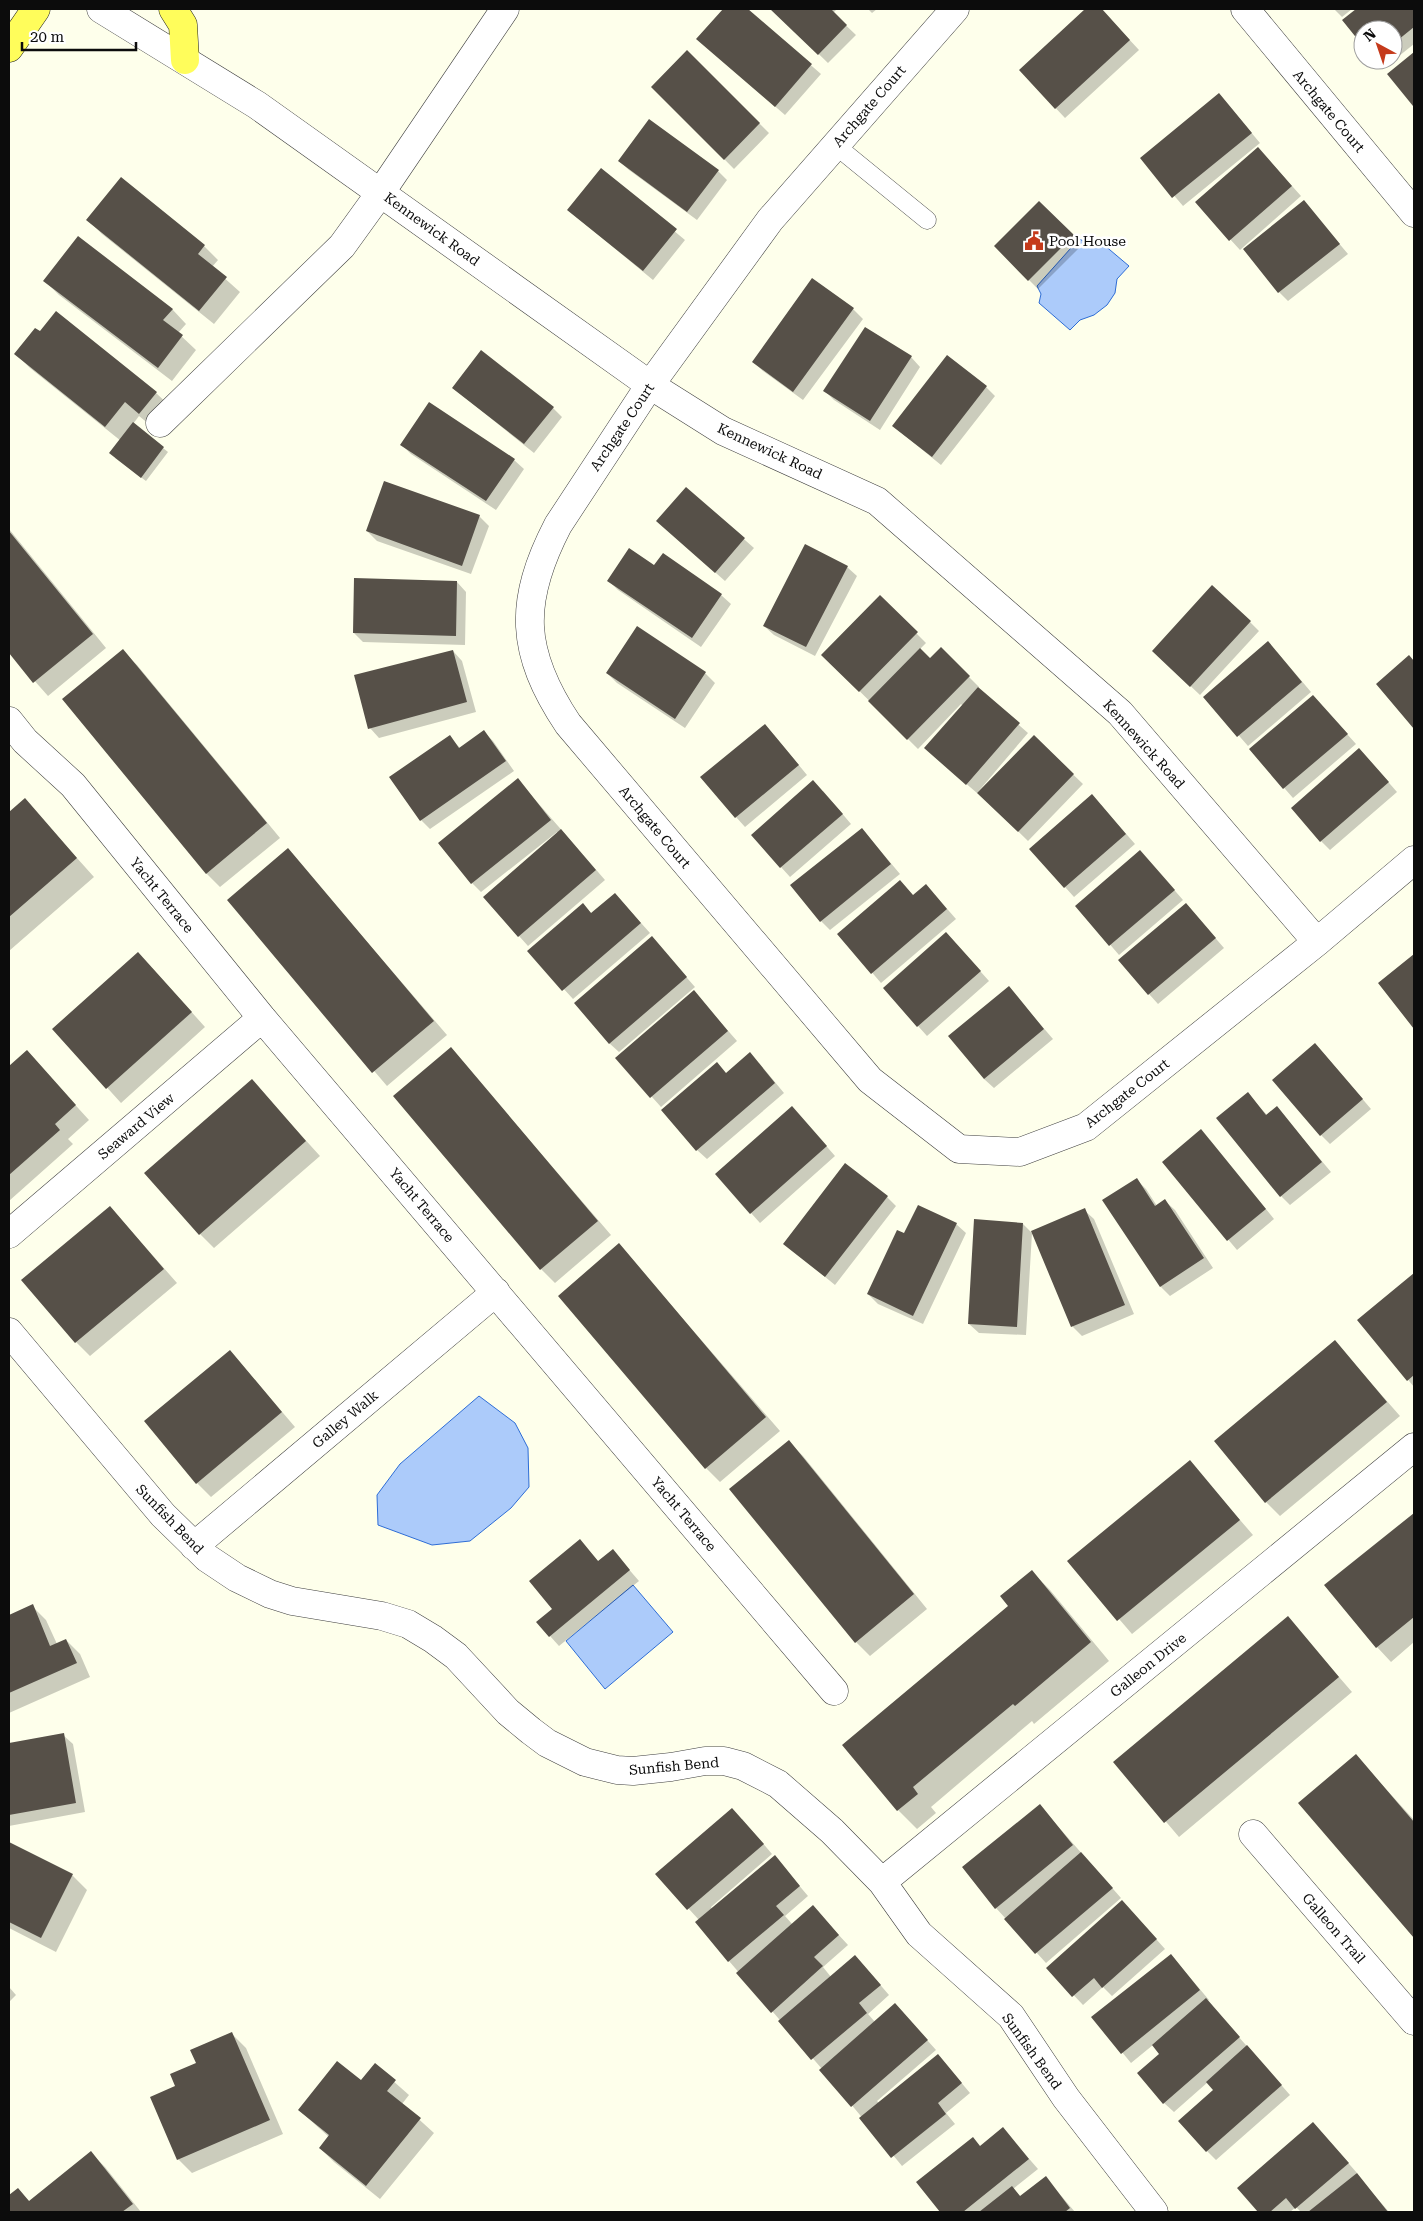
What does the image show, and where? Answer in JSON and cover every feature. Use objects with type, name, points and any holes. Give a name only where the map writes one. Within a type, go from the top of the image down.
[{"type":"main road","points":[[9,48],[36,9]]},
{"type":"main road","points":[[173,9],[183,25],[185,60]]},
{"type":"street","name":"Kennewick Road","points":[[101,9],[258,105],[650,385],[723,431],[877,501],[1120,713],[1316,942]]},
{"type":"street","points":[[160,423],[342,246],[381,192],[505,9]]},
{"type":"street","name":"Archgate Court","points":[[955,9],[770,220],[650,385],[573,501],[546,549],[533,588],[529,619],[532,649],[549,694],[568,724],[870,1080],[959,1149],[1020,1152],[1086,1127],[1316,942],[1414,860]]},
{"type":"street","name":"Archgate Court","points":[[1245,9],[1414,212]]},
{"type":"street","name":"Yacht Terrace","points":[[14,739],[73,785],[262,1018],[834,1692]]},
{"type":"street","name":"Seaward View","points":[[9,1234],[262,1018]]},
{"type":"street","name":"Galley Walk","points":[[194,1546],[496,1292]]},
{"type":"street","name":"Sunfish Bend","points":[[9,1332],[163,1515],[194,1546],[237,1578],[270,1594],[292,1601],[382,1616],[408,1624],[456,1656],[515,1718],[547,1743],[586,1762],[601,1767],[633,1771],[705,1761],[724,1762],[743,1766],[778,1784],[826,1825],[882,1882],[919,1934],[1011,2016],[1066,2098],[1154,2212]]},
{"type":"street","name":"Galleon Drive","points":[[882,1882],[1414,1447]]},
{"type":"street","name":"Galleon Trail","points":[[1253,1834],[1414,2021]]},
{"type":"lane","points":[[835,145],[927,220]]},
{"type":"water","points":[[1079,239],[1088,243],[1097,239],[1129,266],[1117,279],[1115,293],[1107,305],[1094,315],[1080,320],[1070,330],[1039,303],[1041,294],[1037,286]]},
{"type":"water","points":[[479,1396],[515,1423],[528,1448],[529,1487],[511,1508],[470,1541],[432,1545],[378,1525],[377,1495],[400,1464]]},
{"type":"water","points":[[633,1585],[673,1632],[605,1689],[566,1641]]},
{"type":"building","points":[[723,9],[748,9],[812,64],[775,107],[696,39]]},
{"type":"building","points":[[770,9],[831,9],[847,25],[818,55]]},
{"type":"building","points":[[1085,9],[1102,9],[1130,40],[1055,109],[1019,70]]},
{"type":"building","points":[[1356,9],[1414,9],[1414,27],[1403,36],[1403,20],[1353,20],[1353,34],[1342,20]]},
{"type":"building","points":[[687,50],[760,123],[724,160],[651,87]]},
{"type":"building","points":[[1414,52],[1413,106],[1387,74],[1392,70],[1403,70],[1403,61]]},
{"type":"building","points":[[1219,93],[1252,133],[1172,198],[1140,158]]},
{"type":"building","points":[[649,119],[719,170],[687,212],[618,161]]},
{"type":"building","points":[[1258,147],[1292,186],[1229,241],[1195,202]]},
{"type":"building","points":[[601,168],[677,229],[643,271],[567,210]]},
{"type":"building","points":[[121,177],[205,245],[198,254],[227,277],[199,311],[86,220]]},
{"type":"building","points":[[1304,200],[1340,244],[1278,293],[1243,249]]},
{"type":"building","name":"Pool House","points":[[1039,201],[1074,235],[1028,281],[994,246]]},
{"type":"building","points":[[78,236],[173,309],[163,320],[183,335],[158,368],[43,281]]},
{"type":"building","points":[[812,278],[854,308],[793,392],[752,362]]},
{"type":"building","points":[[56,311],[157,392],[139,414],[125,402],[105,427],[14,354],[35,328],[40,331]]},
{"type":"building","points":[[865,327],[912,356],[870,421],[823,391]]},
{"type":"building","points":[[481,350],[554,407],[524,444],[452,388]]},
{"type":"building","points":[[947,355],[987,386],[932,457],[892,426]]},
{"type":"building","points":[[429,402],[515,459],[486,501],[400,445]]},
{"type":"building","points":[[133,422],[164,447],[141,478],[109,453]]},
{"type":"building","points":[[384,481],[480,515],[462,566],[366,531]]},
{"type":"building","points":[[686,487],[745,538],[715,573],[656,521]]},
{"type":"building","points":[[9,531],[93,634],[33,683],[9,653]]},
{"type":"building","points":[[805,544],[848,566],[806,647],[763,626]]},
{"type":"building","points":[[629,548],[654,565],[663,553],[722,594],[692,638],[607,581]]},
{"type":"building","points":[[354,578],[457,581],[456,636],[353,633]]},
{"type":"building","points":[[1212,585],[1251,621],[1190,687],[1152,651]]},
{"type":"building","points":[[880,595],[918,632],[859,692],[821,655]]},
{"type":"building","points":[[637,626],[706,672],[675,719],[606,673]]},
{"type":"building","points":[[1268,641],[1302,682],[1237,737],[1203,697]]},
{"type":"building","points":[[941,647],[970,676],[907,740],[868,701],[920,648],[930,658]]},
{"type":"building","points":[[123,649],[267,823],[206,874],[62,699]]},
{"type":"building","points":[[453,650],[467,702],[368,729],[354,675]]},
{"type":"building","points":[[1409,655],[1414,661],[1414,729],[1376,684]]},
{"type":"building","points":[[978,687],[1020,723],[966,785],[924,748]]},
{"type":"building","points":[[1313,695],[1348,734],[1283,789],[1249,749]]},
{"type":"building","points":[[765,724],[799,765],[735,818],[700,777]]},
{"type":"building","points":[[484,730],[506,761],[420,821],[389,777],[450,735],[459,748]]},
{"type":"building","points":[[1034,735],[1074,774],[1018,832],[977,793]]},
{"type":"building","points":[[1359,748],[1389,782],[1320,842],[1291,808]]},
{"type":"building","points":[[518,778],[551,820],[471,884],[438,843]]},
{"type":"building","points":[[813,780],[843,814],[780,868],[751,835]]},
{"type":"building","points":[[1092,794],[1126,834],[1064,888],[1029,849]]},
{"type":"building","points":[[25,798],[77,858],[9,917],[9,812]]},
{"type":"building","points":[[862,828],[891,864],[820,922],[790,885]]},
{"type":"building","points":[[561,829],[596,870],[518,937],[483,897]]},
{"type":"building","points":[[288,848],[434,1021],[372,1073],[227,900]]},
{"type":"building","points":[[1140,850],[1175,890],[1109,946],[1075,906]]},
{"type":"building","points":[[900,880],[913,895],[926,884],[947,909],[871,974],[837,934]]},
{"type":"building","points":[[615,893],[641,923],[562,991],[527,951],[583,903],[591,913]]},
{"type":"building","points":[[1186,903],[1216,938],[1148,995],[1118,960]]},
{"type":"building","points":[[946,932],[981,971],[917,1027],[883,988]]},
{"type":"building","points":[[652,936],[687,977],[609,1044],[574,1003]]},
{"type":"building","points":[[138,952],[192,1012],[106,1089],[52,1029]]},
{"type":"building","points":[[1414,954],[1414,1029],[1378,983]]},
{"type":"building","points":[[1009,986],[1044,1029],[984,1079],[948,1036]]},
{"type":"building","points":[[694,990],[728,1031],[650,1098],[615,1058]]},
{"type":"building","points":[[1315,1043],[1363,1099],[1320,1136],[1272,1080]]},
{"type":"building","points":[[451,1047],[598,1221],[540,1270],[393,1096]]},
{"type":"building","points":[[27,1050],[76,1105],[55,1124],[60,1130],[9,1175],[9,1066]]},
{"type":"building","points":[[750,1052],[775,1083],[696,1151],[661,1110],[717,1062],[726,1073]]},
{"type":"building","points":[[252,1079],[306,1141],[199,1235],[144,1173]]},
{"type":"building","points":[[1248,1092],[1266,1115],[1277,1106],[1322,1162],[1280,1197],[1216,1118]]},
{"type":"building","points":[[792,1106],[827,1146],[750,1214],[715,1174]]},
{"type":"building","points":[[1201,1129],[1266,1209],[1227,1241],[1162,1162]]},
{"type":"building","points":[[845,1163],[888,1196],[825,1277],[783,1244]]},
{"type":"building","points":[[1137,1178],[1155,1206],[1165,1199],[1204,1258],[1160,1287],[1102,1200]]},
{"type":"building","points":[[918,1205],[957,1223],[913,1316],[867,1294],[897,1230],[904,1233]]},
{"type":"building","points":[[110,1206],[164,1269],[75,1343],[21,1280]]},
{"type":"building","points":[[1085,1208],[1125,1305],[1071,1327],[1031,1231]]},
{"type":"building","points":[[974,1219],[1023,1223],[1017,1327],[968,1324]]},
{"type":"building","points":[[619,1243],[766,1417],[705,1469],[558,1296]]},
{"type":"building","points":[[1414,1273],[1414,1375],[1407,1381],[1357,1320]]},
{"type":"building","points":[[1335,1340],[1387,1402],[1265,1503],[1214,1441]]},
{"type":"building","points":[[230,1350],[282,1412],[196,1484],[144,1421]]},
{"type":"building","points":[[789,1440],[914,1594],[855,1643],[729,1489]]},
{"type":"building","points":[[1190,1460],[1240,1520],[1117,1621],[1067,1561]]},
{"type":"building","points":[[1414,1513],[1414,1617],[1376,1648],[1324,1585]]},
{"type":"building","points":[[580,1539],[598,1561],[613,1549],[630,1570],[549,1637],[536,1622],[552,1609],[529,1581]]},
{"type":"building","points":[[1032,1570],[1091,1642],[1015,1706],[1013,1704],[913,1787],[918,1794],[897,1811],[842,1745],[1008,1606],[1000,1596]]},
{"type":"building","points":[[33,1604],[50,1646],[66,1639],[77,1663],[9,1693],[9,1615]]},
{"type":"building","points":[[1288,1616],[1339,1677],[1164,1823],[1113,1762]]},
{"type":"building","points":[[64,1733],[76,1803],[9,1815],[9,1743]]},
{"type":"building","points":[[1356,1754],[1414,1822],[1414,1938],[1298,1803]]},
{"type":"building","points":[[1040,1804],[1073,1845],[995,1909],[962,1867]]},
{"type":"building","points":[[732,1808],[764,1844],[687,1910],[655,1874]]},
{"type":"building","points":[[9,1842],[73,1874],[41,1938],[9,1922]]},
{"type":"building","points":[[1081,1852],[1113,1888],[1035,1954],[1004,1919]]},
{"type":"building","points":[[775,1855],[800,1886],[776,1906],[784,1915],[728,1962],[695,1922]]},
{"type":"building","points":[[1122,1900],[1157,1939],[1102,1988],[1094,1978],[1072,1997],[1046,1968]]},
{"type":"building","points":[[813,1905],[839,1935],[814,1957],[823,1966],[771,2013],[736,1973]]},
{"type":"building","points":[[1171,1954],[1200,1990],[1121,2054],[1091,2017]]},
{"type":"building","points":[[855,1955],[881,1985],[859,2003],[867,2013],[811,2060],[778,2021]]},
{"type":"building","points":[[1206,1998],[1240,2037],[1163,2104],[1137,2073],[1159,2054],[1152,2045]]},
{"type":"building","points":[[895,2003],[928,2040],[851,2107],[819,2070]]},
{"type":"building","points":[[232,2032],[270,2120],[177,2160],[150,2097],[175,2086],[170,2074],[196,2063],[190,2050]]},
{"type":"building","points":[[1247,2045],[1282,2085],[1206,2152],[1178,2121],[1213,2090],[1206,2082]]},
{"type":"building","points":[[938,2054],[962,2083],[938,2103],[946,2114],[891,2158],[859,2118]]},
{"type":"building","points":[[337,2061],[361,2080],[375,2063],[396,2080],[387,2091],[421,2118],[366,2186],[319,2148],[329,2135],[298,2110]]},
{"type":"building","points":[[1313,2122],[1349,2163],[1295,2209],[1286,2198],[1270,2212],[1258,2212],[1237,2188]]},
{"type":"building","points":[[1003,2127],[1029,2159],[963,2212],[940,2212],[916,2182],[973,2137],[980,2146]]},
{"type":"building","points":[[91,2151],[133,2204],[122,2212],[9,2211],[9,2195],[18,2188],[29,2201]]},
{"type":"building","points":[[1357,2173],[1388,2212],[1308,2212]]},
{"type":"building","points":[[1046,2176],[1070,2208],[1065,2212],[979,2212],[1012,2186],[1020,2196]]},
{"type":"place","name":"Pool House","points":[[1034,241]]}]
